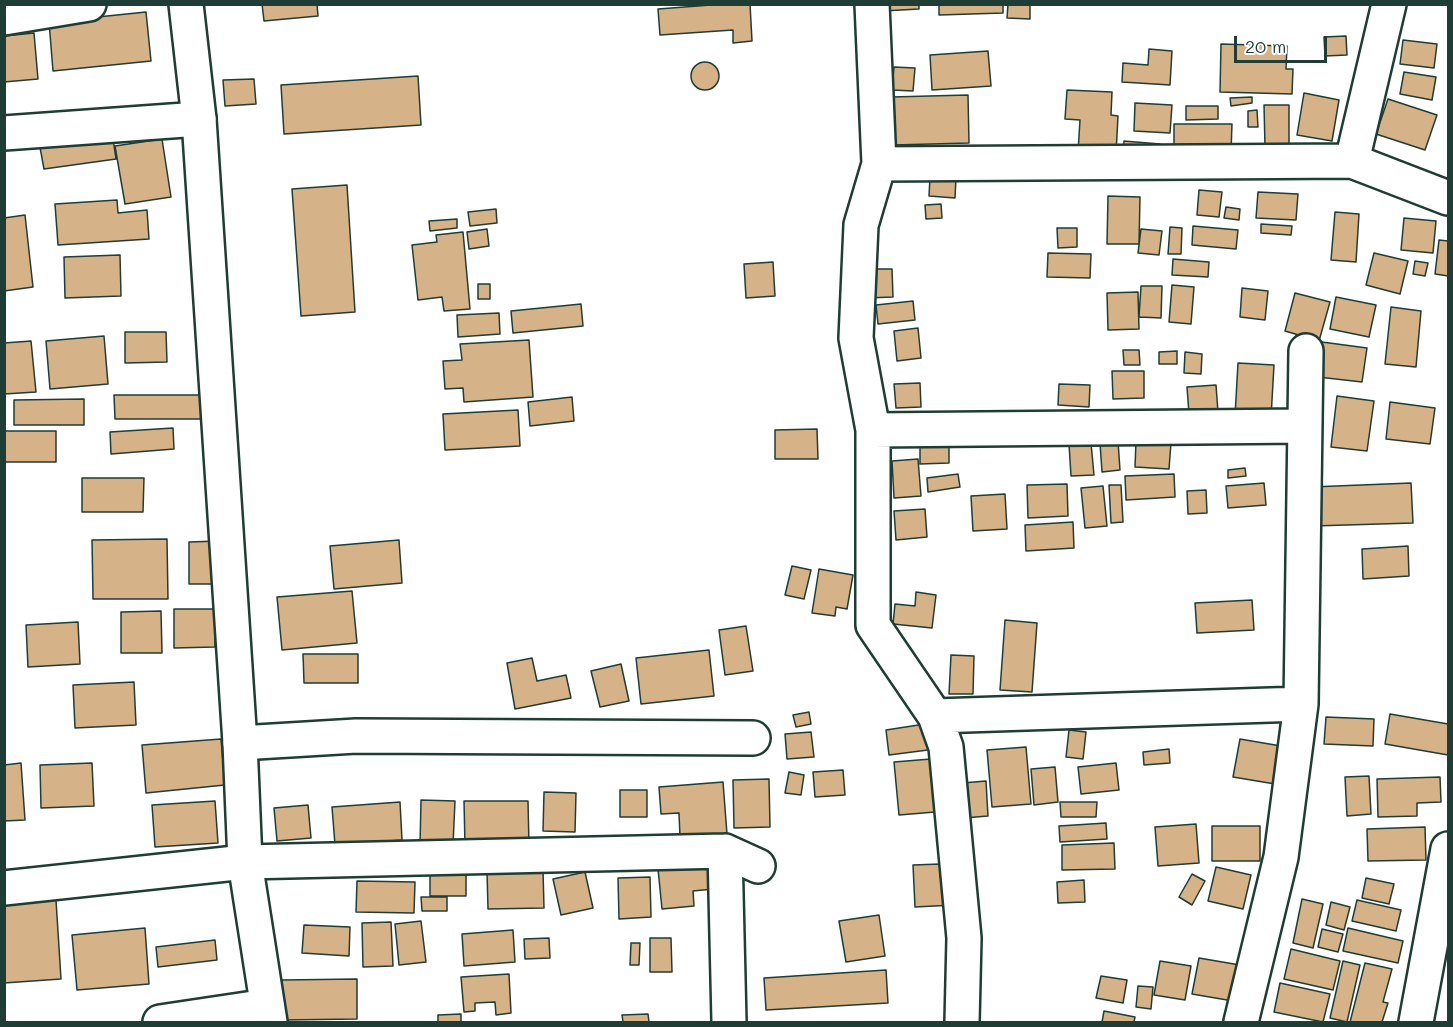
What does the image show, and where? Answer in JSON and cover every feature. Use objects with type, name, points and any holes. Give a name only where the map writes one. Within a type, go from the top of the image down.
[{"type":"street","points":[[4,18],[89,4]]},
{"type":"street","points":[[160,1023],[269,1014],[245,862],[240,743],[199,119],[186,4]]},
{"type":"street","points":[[872,4],[879,164],[861,225],[856,338],[873,430],[873,625],[935,716],[946,747],[962,914],[962,1023]]},
{"type":"street","points":[[1352,161],[1389,4]]},
{"type":"street","points":[[4,133],[199,119]]},
{"type":"street","points":[[879,164],[1352,161],[1449,198]]},
{"type":"street","points":[[1241,1023],[1281,858],[1301,704],[1306,351]]},
{"type":"street","points":[[873,430],[1304,426]]},
{"type":"street","points":[[935,716],[1301,704]]},
{"type":"street","points":[[240,743],[356,736],[753,738]]},
{"type":"street","points":[[1416,1023],[1449,849]]},
{"type":"street","points":[[725,851],[729,1023]]},
{"type":"street","points":[[4,888],[245,862],[725,851],[758,866]]},
{"type":"building","points":[[262,4],[317,4],[318,16],[264,21]]},
{"type":"building","points":[[750,4],[752,41],[733,43],[733,30],[660,35],[658,9]]},
{"type":"building","points":[[883,4],[919,4],[919,9],[883,11]]},
{"type":"building","points":[[939,4],[1003,4],[1003,13],[939,15]]},
{"type":"building","points":[[1008,4],[1030,4],[1030,19],[1007,18]]},
{"type":"building","points":[[146,12],[151,61],[53,71],[49,22]]},
{"type":"building","points":[[34,33],[38,79],[4,82],[4,36]]},
{"type":"building","points":[[1346,36],[1347,55],[1325,56],[1324,37]]},
{"type":"building","points":[[1403,40],[1437,44],[1434,68],[1400,64]]},
{"type":"building","points":[[1221,44],[1287,46],[1286,69],[1293,69],[1292,94],[1220,92]]},
{"type":"building","points":[[1149,49],[1172,51],[1170,85],[1122,82],[1123,63],[1148,65]]},
{"type":"building","points":[[988,51],[991,86],[932,90],[930,55]]},
{"type":"building","points":[[705,62],[715,66],[719,76],[715,86],[705,90],[695,86],[691,76],[695,66]]},
{"type":"building","points":[[894,67],[915,68],[913,91],[892,90]]},
{"type":"building","points":[[1404,72],[1436,77],[1432,100],[1400,94]]},
{"type":"building","points":[[418,76],[421,125],[284,134],[281,85]]},
{"type":"building","points":[[254,79],[256,104],[225,106],[223,80]]},
{"type":"building","points":[[1067,90],[1112,92],[1111,115],[1118,116],[1116,154],[1078,152],[1080,120],[1065,119]]},
{"type":"building","points":[[1304,93],[1339,100],[1332,141],[1297,135]]},
{"type":"building","points":[[968,95],[969,143],[893,145],[891,97]]},
{"type":"building","points":[[1252,97],[1252,103],[1231,106],[1230,98]]},
{"type":"building","points":[[1388,99],[1437,115],[1425,150],[1376,134]]},
{"type":"building","points":[[1135,103],[1172,105],[1170,133],[1134,131]]},
{"type":"building","points":[[1264,105],[1289,105],[1289,147],[1265,147]]},
{"type":"building","points":[[1186,106],[1218,106],[1218,119],[1186,120]]},
{"type":"building","points":[[1257,110],[1258,127],[1248,127],[1248,111]]},
{"type":"building","points":[[1174,124],[1232,124],[1231,152],[1174,152]]},
{"type":"building","points":[[112,132],[116,159],[44,169],[39,142]]},
{"type":"building","points":[[162,139],[171,197],[125,204],[115,146]]},
{"type":"building","points":[[1124,141],[1160,144],[1159,162],[1123,159]]},
{"type":"building","points":[[930,177],[956,178],[955,198],[929,196]]},
{"type":"building","points":[[347,185],[355,312],[301,316],[292,189]]},
{"type":"building","points":[[1199,190],[1222,192],[1219,217],[1197,215]]},
{"type":"building","points":[[1258,192],[1298,194],[1296,220],[1256,218]]},
{"type":"building","points":[[1108,196],[1140,197],[1139,244],[1107,244]]},
{"type":"building","points":[[117,200],[118,213],[147,210],[149,239],[58,245],[55,204]]},
{"type":"building","points":[[941,204],[942,218],[926,219],[925,205]]},
{"type":"building","points":[[1226,207],[1240,209],[1239,220],[1224,218]]},
{"type":"building","points":[[496,209],[497,223],[470,226],[468,212]]},
{"type":"building","points":[[1335,212],[1359,214],[1356,262],[1331,260]]},
{"type":"building","points":[[25,215],[33,287],[4,291],[4,218]]},
{"type":"building","points":[[1404,218],[1436,221],[1433,253],[1401,250]]},
{"type":"building","points":[[457,219],[457,228],[430,231],[429,221]]},
{"type":"building","points":[[1261,224],[1292,226],[1291,235],[1261,233]]},
{"type":"building","points":[[1193,226],[1238,230],[1236,249],[1192,245]]},
{"type":"building","points":[[1170,227],[1182,228],[1181,254],[1168,254]]},
{"type":"building","points":[[1057,228],[1077,228],[1077,247],[1058,248]]},
{"type":"building","points":[[487,229],[489,246],[469,249],[467,232]]},
{"type":"building","points":[[1141,229],[1162,231],[1159,255],[1138,253]]},
{"type":"building","points":[[463,232],[470,309],[444,311],[442,297],[418,300],[412,245],[437,242],[436,235]]},
{"type":"building","points":[[1439,240],[1448,241],[1448,276],[1435,274]]},
{"type":"building","points":[[1048,253],[1091,254],[1090,278],[1047,277]]},
{"type":"building","points":[[1374,253],[1408,261],[1400,294],[1366,285]]},
{"type":"building","points":[[120,255],[121,296],[65,298],[64,257]]},
{"type":"building","points":[[1173,259],[1209,262],[1208,277],[1172,275]]},
{"type":"building","points":[[1415,261],[1428,263],[1425,276],[1413,274]]},
{"type":"building","points":[[773,262],[775,296],[746,298],[744,264]]},
{"type":"building","points":[[867,269],[892,269],[893,297],[867,298]]},
{"type":"building","points":[[478,284],[490,284],[490,299],[478,299]]},
{"type":"building","points":[[1172,285],[1194,287],[1191,324],[1169,322]]},
{"type":"building","points":[[1141,286],[1162,286],[1161,318],[1139,317]]},
{"type":"building","points":[[1242,288],[1268,291],[1265,320],[1240,317]]},
{"type":"building","points":[[1138,292],[1139,329],[1108,330],[1107,293]]},
{"type":"building","points":[[1295,293],[1330,302],[1319,341],[1285,331]]},
{"type":"building","points":[[1336,297],[1376,305],[1369,337],[1330,329]]},
{"type":"building","points":[[913,301],[915,320],[878,324],[876,305]]},
{"type":"building","points":[[581,304],[583,326],[513,333],[511,311]]},
{"type":"building","points":[[1391,307],[1421,311],[1416,367],[1385,364]]},
{"type":"building","points":[[499,313],[500,334],[458,337],[457,315]]},
{"type":"building","points":[[918,328],[921,358],[897,361],[894,331]]},
{"type":"building","points":[[125,332],[166,332],[167,362],[125,363]]},
{"type":"building","points":[[104,336],[108,384],[50,389],[46,341]]},
{"type":"building","points":[[529,340],[533,397],[464,402],[463,388],[445,389],[443,361],[462,360],[460,344]]},
{"type":"building","points":[[31,341],[36,392],[4,394],[4,343]]},
{"type":"building","points":[[1322,342],[1367,348],[1362,382],[1318,377]]},
{"type":"building","points":[[1123,350],[1139,350],[1140,365],[1124,365]]},
{"type":"building","points":[[1177,351],[1177,364],[1159,364],[1159,352]]},
{"type":"building","points":[[1185,352],[1202,354],[1201,374],[1184,373]]},
{"type":"building","points":[[1238,363],[1274,365],[1271,418],[1235,416]]},
{"type":"building","points":[[1112,371],[1144,371],[1144,398],[1113,399]]},
{"type":"building","points":[[920,383],[921,407],[896,408],[894,384]]},
{"type":"building","points":[[1059,384],[1090,385],[1089,407],[1058,405]]},
{"type":"building","points":[[1216,385],[1218,412],[1189,414],[1187,387]]},
{"type":"building","points":[[114,395],[201,395],[201,419],[115,419]]},
{"type":"building","points":[[1337,396],[1374,401],[1367,451],[1331,447]]},
{"type":"building","points":[[572,397],[574,421],[530,426],[528,402]]},
{"type":"building","points":[[84,399],[84,425],[14,425],[14,400]]},
{"type":"building","points":[[1390,402],[1435,408],[1430,444],[1386,439]]},
{"type":"building","points":[[518,410],[520,446],[445,450],[443,414]]},
{"type":"building","points":[[173,428],[174,449],[111,454],[110,432]]},
{"type":"building","points":[[817,429],[818,459],[775,459],[775,430]]},
{"type":"building","points":[[4,431],[56,431],[56,462],[4,462]]},
{"type":"building","points":[[1118,441],[1120,470],[1102,472],[1100,443]]},
{"type":"building","points":[[1136,441],[1171,443],[1169,469],[1135,467]]},
{"type":"building","points":[[1091,443],[1094,475],[1071,476],[1069,444]]},
{"type":"building","points":[[920,446],[949,446],[949,463],[920,464]]},
{"type":"building","points":[[918,459],[921,496],[894,498],[892,461]]},
{"type":"building","points":[[1245,468],[1246,476],[1228,478],[1228,470]]},
{"type":"building","points":[[958,474],[960,487],[928,492],[927,478]]},
{"type":"building","points":[[1174,474],[1175,497],[1126,500],[1125,476]]},
{"type":"building","points":[[82,478],[144,478],[143,512],[82,512]]},
{"type":"building","points":[[1264,483],[1266,505],[1228,508],[1226,486]]},
{"type":"building","points":[[1411,483],[1413,523],[1313,526],[1311,487]]},
{"type":"building","points":[[1067,484],[1068,516],[1028,518],[1027,485]]},
{"type":"building","points":[[1109,485],[1121,485],[1123,522],[1111,523]]},
{"type":"building","points":[[1103,486],[1107,526],[1085,528],[1081,488]]},
{"type":"building","points":[[1206,490],[1207,513],[1188,514],[1187,491]]},
{"type":"building","points":[[1005,494],[1007,529],[973,531],[971,496]]},
{"type":"building","points":[[925,509],[927,537],[896,540],[894,511]]},
{"type":"building","points":[[1073,522],[1074,548],[1026,551],[1025,525]]},
{"type":"building","points":[[167,539],[168,599],[93,599],[92,540]]},
{"type":"building","points":[[399,540],[402,583],[334,589],[330,546]]},
{"type":"building","points":[[218,541],[218,584],[189,584],[189,542]]},
{"type":"building","points":[[1408,546],[1409,576],[1363,579],[1362,549]]},
{"type":"building","points":[[792,566],[811,570],[804,599],[785,595]]},
{"type":"building","points":[[819,569],[853,575],[847,609],[836,607],[835,616],[812,613]]},
{"type":"building","points":[[352,591],[357,643],[282,650],[277,597]]},
{"type":"building","points":[[916,592],[936,595],[932,628],[893,624],[895,604],[915,606]]},
{"type":"building","points":[[1252,600],[1254,630],[1197,633],[1195,603]]},
{"type":"building","points":[[174,609],[215,609],[215,647],[174,648]]},
{"type":"building","points":[[161,611],[162,653],[121,653],[121,612]]},
{"type":"building","points":[[1005,620],[1037,623],[1032,692],[1000,690]]},
{"type":"building","points":[[78,622],[80,664],[28,667],[26,625]]},
{"type":"building","points":[[746,626],[753,671],[725,675],[719,630]]},
{"type":"building","points":[[709,650],[714,696],[641,704],[636,658]]},
{"type":"building","points":[[303,654],[358,654],[358,683],[304,683]]},
{"type":"building","points":[[951,655],[974,656],[973,694],[949,694]]},
{"type":"building","points":[[532,658],[537,681],[566,675],[571,698],[515,709],[507,663]]},
{"type":"building","points":[[621,664],[629,701],[600,707],[591,671]]},
{"type":"building","points":[[134,682],[136,725],[75,728],[73,685]]},
{"type":"building","points":[[809,712],[811,724],[796,727],[793,715]]},
{"type":"building","points":[[1390,714],[1448,724],[1448,755],[1385,744]]},
{"type":"building","points":[[1326,717],[1374,719],[1373,746],[1324,744]]},
{"type":"building","points":[[925,724],[928,750],[889,755],[886,730]]},
{"type":"building","points":[[1069,730],[1086,732],[1083,759],[1066,757]]},
{"type":"building","points":[[811,732],[814,757],[787,759],[785,734]]},
{"type":"building","points":[[221,739],[225,785],[146,793],[142,745]]},
{"type":"building","points":[[1240,739],[1281,746],[1275,784],[1233,777]]},
{"type":"building","points":[[1026,747],[1031,804],[992,807],[987,750]]},
{"type":"building","points":[[1169,749],[1170,763],[1144,765],[1143,752]]},
{"type":"building","points":[[931,759],[935,812],[899,815],[894,762]]},
{"type":"building","points":[[21,763],[25,820],[4,821],[4,765]]},
{"type":"building","points":[[92,763],[94,806],[41,808],[40,765]]},
{"type":"building","points":[[1116,763],[1119,790],[1081,794],[1078,767]]},
{"type":"building","points":[[1055,767],[1058,802],[1034,805],[1031,769]]},
{"type":"building","points":[[843,770],[845,795],[815,797],[813,772]]},
{"type":"building","points":[[789,772],[804,775],[801,795],[785,793]]},
{"type":"building","points":[[1369,776],[1371,814],[1347,816],[1345,777]]},
{"type":"building","points":[[1440,777],[1441,802],[1417,803],[1417,816],[1378,817],[1377,779]]},
{"type":"building","points":[[769,779],[770,827],[734,828],[733,780]]},
{"type":"building","points":[[986,781],[988,816],[964,818],[962,783]]},
{"type":"building","points":[[723,782],[727,834],[680,837],[679,813],[661,814],[659,787]]},
{"type":"building","points":[[620,790],[647,790],[647,817],[620,817]]},
{"type":"building","points":[[544,792],[576,793],[575,832],[543,831]]},
{"type":"building","points":[[421,800],[455,801],[453,845],[420,845]]},
{"type":"building","points":[[215,801],[218,843],[155,847],[152,805]]},
{"type":"building","points":[[464,801],[528,801],[529,846],[465,846]]},
{"type":"building","points":[[400,802],[402,840],[335,845],[332,807]]},
{"type":"building","points":[[1060,802],[1097,802],[1096,817],[1061,817]]},
{"type":"building","points":[[308,805],[311,838],[277,841],[274,808]]},
{"type":"building","points":[[1106,823],[1107,839],[1060,842],[1059,826]]},
{"type":"building","points":[[1196,824],[1199,863],[1158,866],[1155,827]]},
{"type":"building","points":[[1212,826],[1260,826],[1260,861],[1212,861]]},
{"type":"building","points":[[1425,827],[1426,860],[1368,861],[1367,829]]},
{"type":"building","points":[[1114,843],[1115,869],[1062,870],[1062,845]]},
{"type":"building","points":[[712,864],[714,889],[693,891],[694,906],[662,909],[658,869]]},
{"type":"building","points":[[940,864],[940,877],[953,877],[954,905],[915,907],[913,865]]},
{"type":"building","points":[[1216,867],[1251,875],[1243,909],[1208,901]]},
{"type":"building","points":[[543,870],[544,908],[488,909],[487,871]]},
{"type":"building","points":[[585,872],[593,908],[561,915],[553,879]]},
{"type":"building","points":[[1192,874],[1205,881],[1192,905],[1179,897]]},
{"type":"building","points":[[430,875],[466,875],[466,896],[430,896]]},
{"type":"building","points":[[650,877],[651,917],[619,919],[618,878]]},
{"type":"building","points":[[1366,878],[1394,884],[1389,904],[1362,898]]},
{"type":"building","points":[[1084,880],[1085,902],[1058,903],[1057,882]]},
{"type":"building","points":[[357,881],[415,882],[414,913],[356,912]]},
{"type":"building","points":[[421,897],[447,897],[447,911],[422,911]]},
{"type":"building","points":[[1302,899],[1323,904],[1313,948],[1293,943]]},
{"type":"building","points":[[56,900],[61,979],[4,983],[4,904]]},
{"type":"building","points":[[1357,900],[1401,910],[1396,931],[1352,921]]},
{"type":"building","points":[[1331,902],[1350,907],[1344,930],[1326,925]]},
{"type":"building","points":[[879,915],[885,956],[846,962],[839,921]]},
{"type":"building","points":[[421,921],[426,962],[399,965],[395,924]]},
{"type":"building","points":[[391,922],[393,966],[363,967],[362,923]]},
{"type":"building","points":[[304,925],[350,927],[349,956],[302,953]]},
{"type":"building","points":[[145,928],[149,984],[77,990],[72,935]]},
{"type":"building","points":[[1348,928],[1403,941],[1398,963],[1343,951]]},
{"type":"building","points":[[1322,929],[1343,934],[1338,952],[1318,947]]},
{"type":"building","points":[[513,930],[515,962],[464,966],[462,934]]},
{"type":"building","points":[[549,938],[550,958],[525,959],[524,939]]},
{"type":"building","points":[[650,938],[671,938],[672,972],[650,972]]},
{"type":"building","points":[[215,940],[217,960],[158,967],[156,947]]},
{"type":"building","points":[[631,943],[640,943],[639,965],[630,965]]},
{"type":"building","points":[[1291,949],[1340,961],[1333,990],[1284,979]]},
{"type":"building","points":[[1199,958],[1240,965],[1233,1001],[1192,994]]},
{"type":"building","points":[[1160,961],[1191,966],[1185,1000],[1154,995]]},
{"type":"building","points":[[1343,961],[1360,965],[1347,1022],[1330,1018]]},
{"type":"building","points":[[1365,963],[1392,969],[1383,1002],[1388,1003],[1382,1022],[1350,1022]]},
{"type":"building","points":[[886,970],[888,1003],[766,1010],[764,978]]},
{"type":"building","points":[[509,974],[511,1013],[496,1015],[495,1002],[475,1003],[475,1011],[464,1012],[461,977]]},
{"type":"building","points":[[1101,976],[1127,980],[1123,1003],[1096,998]]},
{"type":"building","points":[[357,979],[357,1019],[282,1020],[282,980]]},
{"type":"building","points":[[1280,983],[1330,994],[1323,1022],[1274,1012]]},
{"type":"building","points":[[1138,986],[1153,987],[1151,1009],[1136,1007]]},
{"type":"building","points":[[1104,1011],[1135,1017],[1134,1022],[1102,1022]]},
{"type":"building","points":[[461,1014],[461,1022],[438,1022],[438,1015]]},
{"type":"building","points":[[648,1014],[649,1022],[623,1022],[622,1015]]}]
